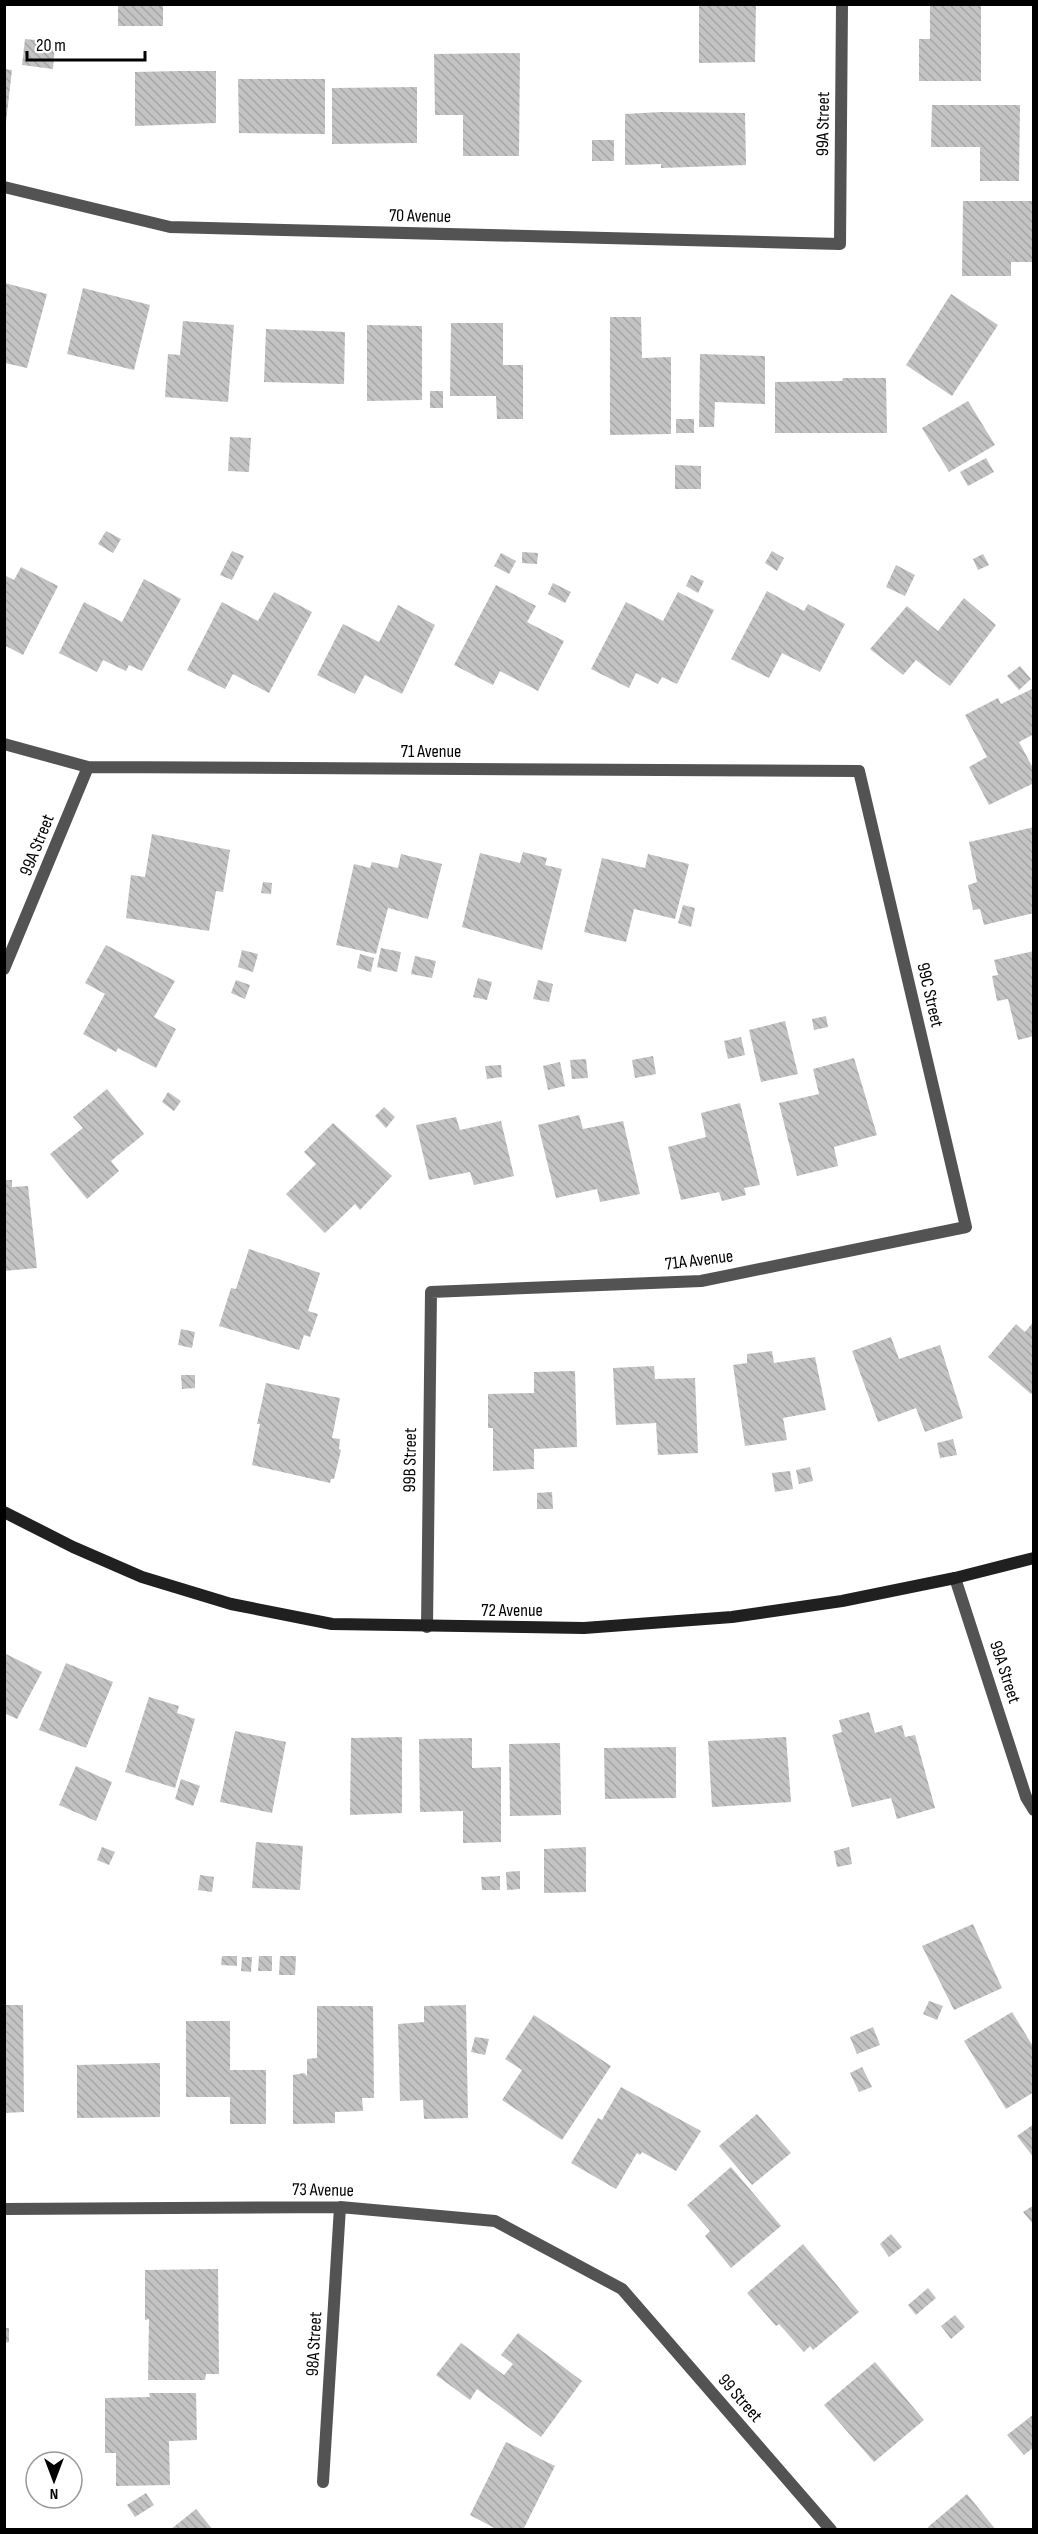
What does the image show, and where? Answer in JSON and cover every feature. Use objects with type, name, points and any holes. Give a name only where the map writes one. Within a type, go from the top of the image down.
[{"type":"street","name":"99A Street","points":[[840,244],[842,4]]},
{"type":"street","name":"70 Avenue","points":[[4,187],[170,227],[840,244]]},
{"type":"street","name":"71 Avenue","points":[[4,744],[88,767],[860,771]]},
{"type":"street","name":"99A Street","points":[[4,969],[88,767]]},
{"type":"street","name":"99C Street","points":[[860,771],[966,1227]]},
{"type":"street","name":"71A Avenue","points":[[431,1292],[701,1281],[966,1227]]},
{"type":"street","name":"99B Street","points":[[427,1627],[431,1292]]},
{"type":"street","name":"72 Avenue","points":[[4,1512],[73,1547],[142,1577],[231,1604],[332,1624],[584,1629],[732,1617],[842,1601],[956,1578],[1034,1558]]},
{"type":"street","name":"99A Street","points":[[956,1578],[1026,1797],[1034,1810]]},
{"type":"street","name":"73 Avenue","points":[[4,2209],[340,2207],[495,2221],[622,2289]]},
{"type":"street","name":"98A Street","points":[[323,2482],[340,2207]]},
{"type":"street","name":"99 Street","points":[[622,2289],[831,2529]]},
{"type":"building","points":[[118,4],[163,4],[163,26],[118,26]]},
{"type":"building","points":[[699,4],[756,4],[755,62],[699,63]]},
{"type":"building","points":[[930,4],[981,4],[981,81],[919,81],[919,39],[930,39]]},
{"type":"building","points":[[25,39],[55,42],[53,69],[22,65]]},
{"type":"building","points":[[520,53],[519,156],[463,156],[463,115],[435,115],[434,54]]},
{"type":"building","points":[[4,69],[12,70],[6,122],[4,122]]},
{"type":"building","points":[[216,71],[216,123],[135,126],[135,72]]},
{"type":"building","points":[[238,79],[325,79],[325,134],[239,133]]},
{"type":"building","points":[[417,87],[417,143],[332,144],[332,88]]},
{"type":"building","points":[[932,105],[1020,105],[1019,181],[980,181],[980,147],[931,147]]},
{"type":"building","points":[[745,113],[746,165],[661,168],[661,164],[625,165],[625,114]]},
{"type":"building","points":[[592,140],[614,140],[614,161],[592,161]]},
{"type":"building","points":[[963,201],[1034,201],[1034,262],[1011,262],[1011,276],[962,276]]},
{"type":"building","points":[[5,283],[47,294],[27,368],[5,363]]},
{"type":"building","points":[[83,288],[150,305],[134,370],[67,354]]},
{"type":"building","points":[[951,294],[998,325],[952,396],[906,365]]},
{"type":"building","points":[[610,317],[641,317],[642,358],[671,357],[671,434],[610,435]]},
{"type":"building","points":[[183,321],[234,325],[228,402],[165,397],[168,354],[180,355]]},
{"type":"building","points":[[451,323],[503,323],[503,365],[523,365],[523,419],[497,419],[496,396],[450,396]]},
{"type":"building","points":[[367,325],[422,326],[422,400],[367,401]]},
{"type":"building","points":[[266,329],[345,332],[344,384],[264,382]]},
{"type":"building","points":[[700,354],[765,356],[765,404],[715,402],[714,427],[699,427]]},
{"type":"building","points":[[843,378],[886,378],[887,433],[775,433],[775,382],[842,381]]},
{"type":"building","points":[[430,391],[443,391],[443,408],[430,408]]},
{"type":"building","points":[[968,401],[995,445],[949,472],[922,428]]},
{"type":"building","points":[[676,419],[694,419],[694,433],[676,433]]},
{"type":"building","points":[[230,437],[251,438],[249,472],[228,471]]},
{"type":"building","points":[[986,458],[994,472],[968,486],[960,472]]},
{"type":"building","points":[[675,465],[701,466],[701,489],[675,489]]},
{"type":"building","points":[[106,531],[121,539],[113,553],[98,544]]},
{"type":"building","points":[[232,551],[244,556],[232,580],[220,575]]},
{"type":"building","points":[[772,551],[784,558],[777,571],[765,563]]},
{"type":"building","points":[[522,552],[538,553],[537,564],[522,563]]},
{"type":"building","points":[[501,553],[516,561],[509,574],[494,566]]},
{"type":"building","points":[[983,554],[989,565],[978,570],[973,559]]},
{"type":"building","points":[[896,565],[915,575],[905,596],[886,587]]},
{"type":"building","points":[[21,567],[58,586],[23,655],[4,645],[4,575],[14,580]]},
{"type":"building","points":[[691,575],[704,581],[698,593],[686,586]]},
{"type":"building","points":[[144,579],[181,599],[142,671],[129,665],[126,671],[103,660],[97,672],[59,653],[84,602],[122,622]]},
{"type":"building","points":[[553,583],[571,592],[565,603],[548,594]]},
{"type":"building","points":[[496,585],[536,606],[527,622],[564,641],[538,691],[500,671],[493,685],[454,665]]},
{"type":"building","points":[[767,591],[804,611],[808,604],[845,624],[820,672],[782,653],[769,678],[731,659]]},
{"type":"building","points":[[274,592],[312,612],[269,693],[233,674],[225,689],[187,670],[222,602],[258,621]]},
{"type":"building","points":[[678,592],[714,610],[677,684],[662,677],[658,684],[636,673],[629,688],[591,669],[626,602],[663,621]]},
{"type":"building","points":[[964,598],[996,625],[950,686],[916,660],[903,675],[870,649],[907,606],[938,631]]},
{"type":"building","points":[[398,605],[435,625],[402,694],[365,675],[355,694],[317,675],[343,624],[379,642]]},
{"type":"building","points":[[1020,666],[1031,679],[1019,690],[1007,676]]},
{"type":"building","points":[[1034,688],[1034,734],[1019,742],[1034,770],[1034,783],[989,805],[969,767],[987,757],[965,715],[998,698],[1001,704]]},
{"type":"building","points":[[1034,827],[1034,913],[984,925],[980,909],[973,910],[968,885],[977,882],[969,842]]},
{"type":"building","points":[[152,834],[230,850],[223,892],[216,891],[209,931],[126,918],[131,875],[145,877]]},
{"type":"building","points":[[523,852],[547,858],[545,865],[562,869],[542,950],[462,927],[480,853],[520,863]]},
{"type":"building","points":[[401,854],[442,864],[428,919],[388,908],[376,954],[336,945],[354,864],[370,868],[372,862],[398,868]]},
{"type":"building","points":[[648,854],[689,864],[675,919],[634,909],[626,942],[584,932],[602,858],[645,868]]},
{"type":"building","points":[[263,882],[272,883],[271,894],[261,893]]},
{"type":"building","points":[[683,905],[695,908],[691,927],[678,923]]},
{"type":"building","points":[[106,945],[175,981],[154,1017],[176,1029],[156,1068],[118,1048],[116,1052],[83,1034],[105,994],[85,983]]},
{"type":"building","points":[[381,948],[401,952],[397,972],[377,967]]},
{"type":"building","points":[[242,950],[258,954],[253,972],[238,967]]},
{"type":"building","points":[[1034,951],[1034,1036],[1018,1040],[1008,999],[997,1001],[992,976],[998,975],[994,960]]},
{"type":"building","points":[[360,954],[374,958],[371,972],[357,968]]},
{"type":"building","points":[[415,956],[436,961],[432,978],[411,974]]},
{"type":"building","points":[[478,978],[492,982],[487,1000],[473,997]]},
{"type":"building","points":[[236,980],[250,985],[245,999],[231,993]]},
{"type":"building","points":[[538,980],[553,984],[549,1002],[533,999]]},
{"type":"building","points":[[826,1016],[828,1027],[814,1030],[812,1019]]},
{"type":"building","points":[[785,1021],[798,1074],[761,1082],[749,1030]]},
{"type":"building","points":[[741,1037],[745,1055],[728,1059],[724,1041]]},
{"type":"building","points":[[653,1056],[656,1074],[635,1078],[632,1060]]},
{"type":"building","points":[[854,1058],[877,1135],[834,1147],[838,1166],[797,1176],[779,1103],[819,1094],[813,1069]]},
{"type":"building","points":[[586,1059],[588,1078],[572,1079],[570,1060]]},
{"type":"building","points":[[560,1062],[565,1086],[548,1090],[543,1066]]},
{"type":"building","points":[[501,1065],[502,1077],[487,1079],[485,1066]]},
{"type":"building","points":[[107,1089],[144,1134],[111,1161],[119,1171],[87,1199],[50,1154],[83,1128],[73,1117]]},
{"type":"building","points":[[168,1092],[181,1101],[174,1111],[162,1102]]},
{"type":"building","points":[[740,1103],[760,1185],[744,1188],[746,1195],[722,1201],[719,1192],[681,1200],[668,1147],[706,1137],[701,1113]]},
{"type":"building","points":[[384,1107],[395,1117],[386,1128],[375,1116]]},
{"type":"building","points":[[579,1115],[583,1129],[623,1121],[640,1194],[600,1202],[597,1189],[556,1198],[538,1125]]},
{"type":"building","points":[[456,1117],[460,1130],[501,1121],[514,1176],[474,1185],[470,1172],[429,1180],[416,1125]]},
{"type":"building","points":[[333,1123],[392,1176],[360,1210],[355,1204],[325,1233],[286,1194],[316,1164],[304,1152]]},
{"type":"building","points":[[4,1180],[12,1180],[12,1187],[28,1186],[37,1268],[4,1271]]},
{"type":"building","points":[[249,1249],[320,1273],[308,1311],[318,1314],[310,1337],[304,1335],[299,1350],[219,1326],[231,1288],[236,1289]]},
{"type":"building","points":[[1034,1321],[1034,1392],[1031,1394],[988,1357],[1016,1324],[1025,1332]]},
{"type":"building","points":[[181,1329],[195,1332],[192,1348],[178,1345]]},
{"type":"building","points":[[891,1337],[899,1359],[940,1345],[963,1418],[925,1432],[916,1408],[878,1422],[852,1351]]},
{"type":"building","points":[[772,1351],[774,1363],[815,1357],[826,1410],[783,1418],[787,1440],[745,1446],[733,1365],[747,1363],[747,1354]]},
{"type":"building","points":[[654,1366],[655,1379],[695,1378],[698,1453],[658,1455],[656,1423],[616,1425],[613,1368]]},
{"type":"building","points":[[575,1371],[577,1447],[534,1449],[534,1469],[493,1471],[493,1428],[488,1428],[488,1394],[534,1393],[534,1372]]},
{"type":"building","points":[[181,1375],[195,1375],[195,1388],[182,1389]]},
{"type":"building","points":[[266,1383],[340,1398],[332,1438],[340,1439],[339,1449],[341,1450],[334,1479],[331,1479],[330,1483],[252,1465],[260,1424],[257,1424]]},
{"type":"building","points":[[953,1439],[957,1455],[940,1458],[937,1443]]},
{"type":"building","points":[[810,1467],[813,1481],[799,1484],[796,1470]]},
{"type":"building","points":[[790,1471],[793,1489],[775,1492],[772,1473]]},
{"type":"building","points":[[552,1492],[553,1509],[537,1509],[537,1493]]},
{"type":"building","points":[[4,1653],[42,1672],[17,1719],[4,1713]]},
{"type":"building","points":[[66,1663],[113,1682],[86,1748],[39,1730]]},
{"type":"building","points":[[149,1697],[179,1706],[177,1713],[195,1719],[175,1788],[125,1772]]},
{"type":"building","points":[[869,1712],[875,1733],[902,1725],[905,1737],[915,1735],[935,1808],[897,1819],[891,1798],[852,1807],[832,1735],[842,1732],[839,1720]]},
{"type":"building","points":[[235,1731],[286,1742],[272,1813],[220,1802]]},
{"type":"building","points":[[402,1737],[402,1813],[350,1815],[351,1738]]},
{"type":"building","points":[[786,1737],[791,1802],[712,1807],[708,1741]]},
{"type":"building","points":[[472,1738],[472,1768],[501,1767],[501,1842],[463,1843],[463,1811],[420,1812],[419,1739]]},
{"type":"building","points":[[560,1743],[561,1815],[510,1816],[509,1744]]},
{"type":"building","points":[[676,1747],[676,1798],[605,1799],[604,1748]]},
{"type":"building","points":[[76,1766],[112,1782],[96,1821],[59,1805]]},
{"type":"building","points":[[181,1779],[200,1786],[193,1806],[175,1799]]},
{"type":"building","points":[[256,1842],[303,1846],[300,1890],[252,1888]]},
{"type":"building","points":[[102,1847],[115,1852],[109,1865],[97,1860]]},
{"type":"building","points":[[586,1847],[586,1892],[544,1893],[544,1849]]},
{"type":"building","points":[[849,1847],[852,1864],[837,1867],[834,1851]]},
{"type":"building","points":[[520,1871],[520,1889],[507,1890],[506,1872]]},
{"type":"building","points":[[200,1875],[214,1877],[212,1892],[198,1890]]},
{"type":"building","points":[[500,1876],[500,1890],[482,1890],[481,1877]]},
{"type":"building","points":[[973,1924],[1002,1988],[954,2010],[922,1946]]},
{"type":"building","points":[[222,1956],[237,1956],[237,1966],[221,1965]]},
{"type":"building","points":[[259,1956],[272,1956],[272,1971],[258,1971]]},
{"type":"building","points":[[280,1956],[296,1956],[295,1975],[279,1975]]},
{"type":"building","points":[[242,1957],[252,1957],[251,1972],[241,1971]]},
{"type":"building","points":[[929,2001],[943,2006],[937,2020],[923,2014]]},
{"type":"building","points":[[4,2005],[23,2005],[24,2112],[4,2113]]},
{"type":"building","points":[[466,2005],[468,2118],[424,2119],[423,2100],[400,2101],[398,2024],[424,2022],[424,2006]]},
{"type":"building","points":[[317,2006],[373,2006],[374,2098],[362,2098],[363,2111],[335,2112],[335,2123],[293,2124],[293,2075],[304,2073],[307,2076],[307,2059],[317,2058]]},
{"type":"building","points":[[1012,2012],[1034,2048],[1034,2092],[1006,2109],[964,2041]]},
{"type":"building","points":[[534,2015],[611,2066],[562,2140],[502,2100],[522,2070],[505,2059]]},
{"type":"building","points":[[186,2021],[230,2021],[230,2070],[266,2070],[266,2124],[230,2124],[230,2097],[186,2097]]},
{"type":"building","points":[[873,2027],[880,2045],[857,2054],[850,2037]]},
{"type":"building","points":[[475,2037],[489,2039],[485,2055],[471,2052]]},
{"type":"building","points":[[160,2063],[160,2117],[77,2118],[77,2065]]},
{"type":"building","points":[[862,2067],[872,2087],[859,2092],[850,2073]]},
{"type":"building","points":[[621,2087],[701,2131],[676,2171],[642,2152],[640,2155],[637,2153],[616,2189],[571,2163],[598,2118],[602,2120]]},
{"type":"building","points":[[757,2114],[791,2153],[752,2185],[719,2146]]},
{"type":"building","points":[[1034,2124],[1034,2158],[1017,2136]]},
{"type":"building","points":[[731,2167],[781,2226],[731,2268],[705,2236],[710,2231],[687,2205]]},
{"type":"building","points":[[1034,2205],[1034,2225],[1023,2212]]},
{"type":"building","points":[[891,2234],[902,2247],[889,2257],[880,2244]]},
{"type":"building","points":[[803,2244],[859,2312],[813,2350],[810,2346],[804,2352],[779,2324],[776,2326],[747,2293]]},
{"type":"building","points":[[218,2269],[219,2374],[206,2374],[205,2380],[148,2380],[149,2319],[145,2320],[145,2270]]},
{"type":"building","points":[[928,2288],[936,2298],[916,2315],[908,2305]]},
{"type":"building","points":[[955,2315],[965,2327],[951,2339],[941,2326]]},
{"type":"building","points":[[4,2328],[9,2328],[9,2342],[4,2343]]},
{"type":"building","points":[[518,2333],[582,2381],[541,2437],[477,2389],[470,2400],[436,2375],[461,2343],[504,2375],[513,2364],[501,2355]]},
{"type":"building","points":[[875,2362],[924,2420],[874,2462],[824,2405]]},
{"type":"building","points":[[149,2393],[196,2393],[197,2440],[169,2441],[170,2485],[116,2486],[116,2453],[105,2453],[105,2398],[150,2397]]},
{"type":"building","points":[[1034,2414],[1034,2447],[1024,2455],[1007,2435]]},
{"type":"building","points":[[506,2442],[555,2466],[523,2530],[498,2530],[470,2515]]},
{"type":"building","points":[[146,2493],[154,2505],[135,2517],[127,2505]]},
{"type":"building","points":[[967,2494],[996,2530],[930,2530],[928,2527]]},
{"type":"building","points":[[196,2509],[213,2530],[170,2530]]}]
